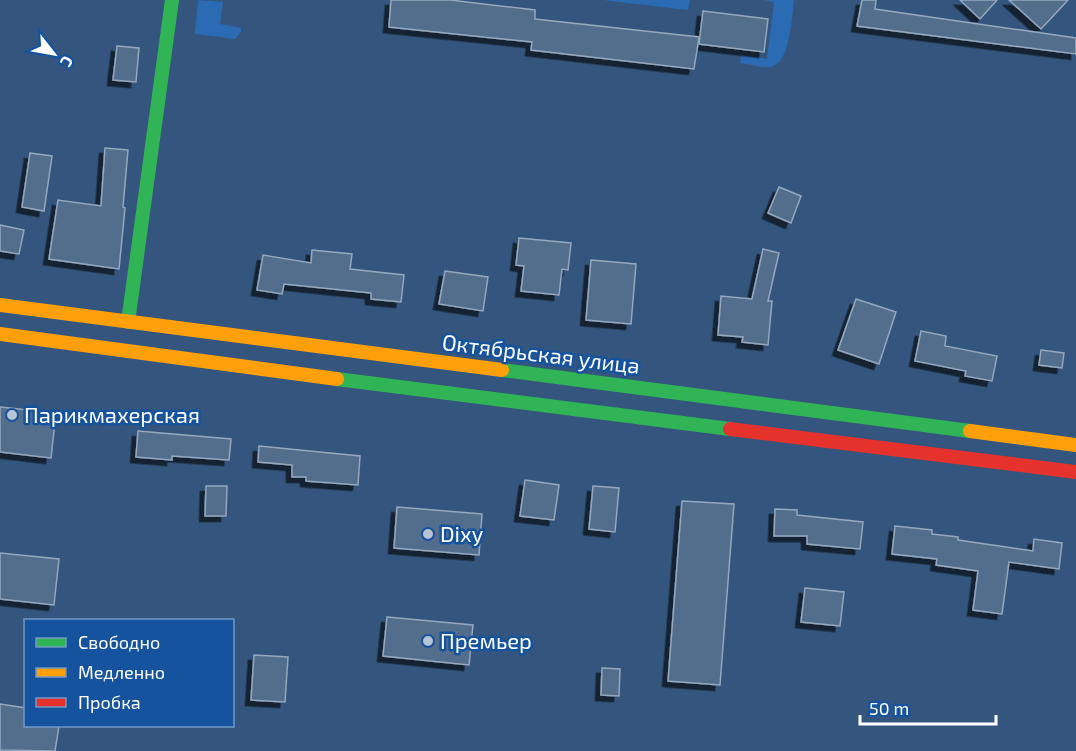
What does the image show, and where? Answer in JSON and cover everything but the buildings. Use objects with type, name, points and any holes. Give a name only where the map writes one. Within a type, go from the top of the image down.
[{"type":"main road","points":[[126,336],[172,0]]},
{"type":"main road","name":"Октябрьская улица","points":[[0,305],[126,336],[506,402],[1076,472]]},
{"type":"main road","name":"Октябрьская улица","points":[[0,334],[126,336],[1076,445]]},
{"type":"shaded area","points":[[198,0],[223,2],[220,24],[241,28],[241,32],[235,39],[195,34]]},
{"type":"shaded area","points":[[603,0],[690,0],[688,10]]},
{"type":"shaded area","points":[[763,0],[794,0],[787,47],[779,62],[769,67],[740,63],[741,55],[767,59],[774,2]]},
{"type":"traffic: fast","points":[[128,322],[172,0]]},
{"type":"traffic: fast","points":[[502,370],[970,431]]},
{"type":"traffic: fast","points":[[337,379],[730,429]]},
{"type":"traffic: slow","points":[[0,305],[502,370]]},
{"type":"traffic: slow","points":[[0,334],[337,379]]},
{"type":"traffic: slow","points":[[970,431],[1076,445]]},
{"type":"traffic: jam","points":[[730,429],[1076,472]]},
{"type":"place","name":"Парикмахерская","points":[[12,415]]},
{"type":"place","name":"Dixy","points":[[428,534]]},
{"type":"place","name":"Премьер","points":[[428,641]]}]
